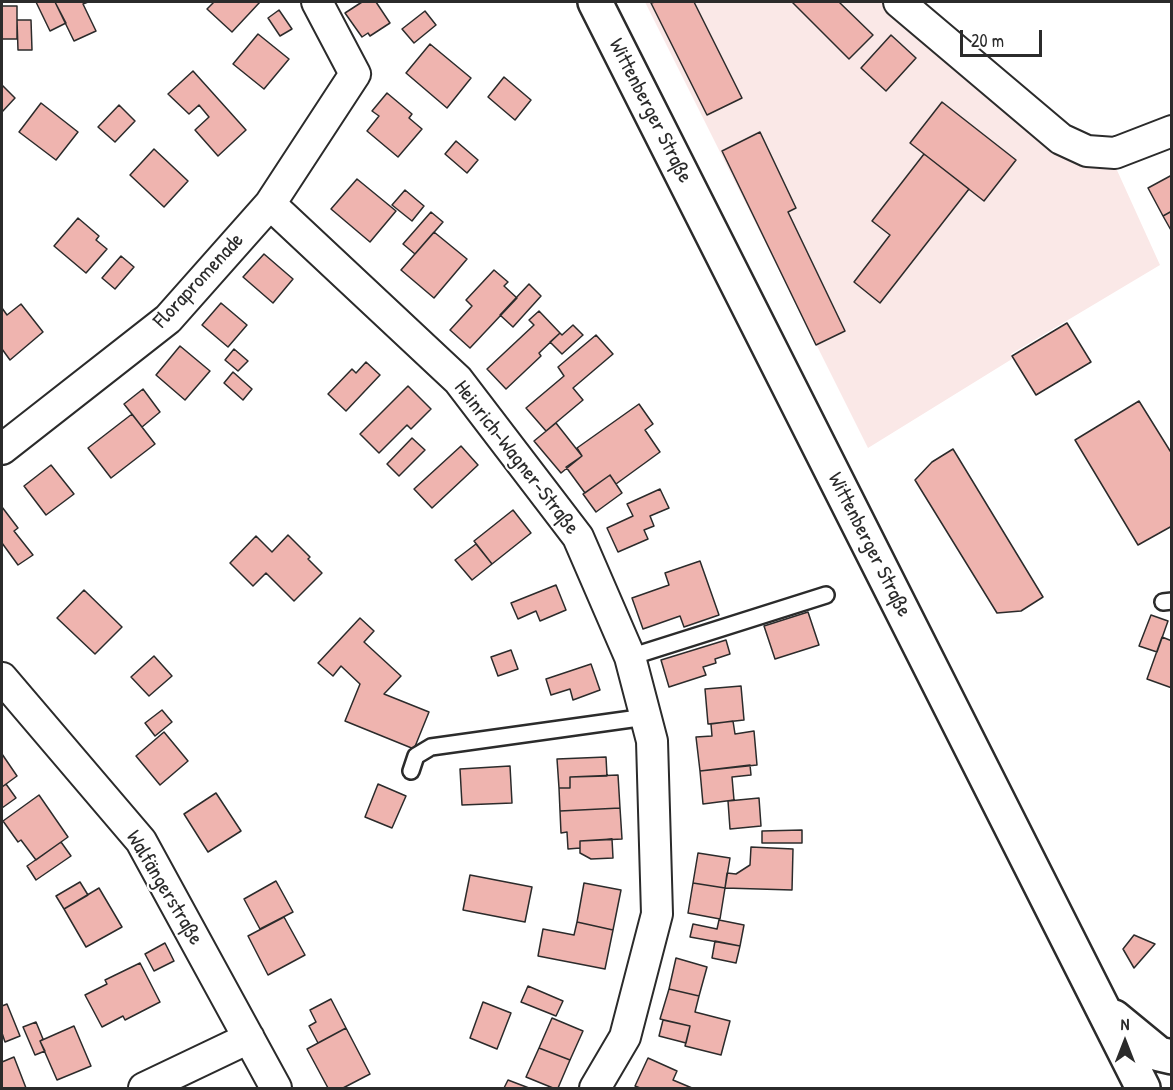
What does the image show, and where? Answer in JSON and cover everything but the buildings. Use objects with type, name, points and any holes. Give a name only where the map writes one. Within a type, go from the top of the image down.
[{"type":"main road","name":"Wittenberger Straße","points":[[595,2],[1143,1089]]},
{"type":"main road","points":[[1102,1006],[1159,1054],[1172,1057]]},
{"type":"street","name":"Florapromenade","points":[[2,449],[168,320],[270,204],[355,74],[317,2]]},
{"type":"street","points":[[899,2],[1061,139],[1087,152],[1116,153],[1172,131]]},
{"type":"street","name":"Heinrich-Wagner-Straße","points":[[270,204],[458,380],[578,537],[630,657],[652,741],[657,914],[626,1036],[595,1089]]},
{"type":"street","name":"Walfängerstraße","points":[[2,678],[141,841],[276,1089]]},
{"type":"street","points":[[144,1089],[249,1038]]},
{"type":"lane","points":[[630,657],[826,595]]},
{"type":"lane","points":[[411,771],[416,756],[431,747],[646,717]]},
{"type":"shaded area","points":[[645,2],[886,2],[1054,154],[1084,166],[1116,168],[1160,265],[1011,354],[1012,359],[868,448]]}]
